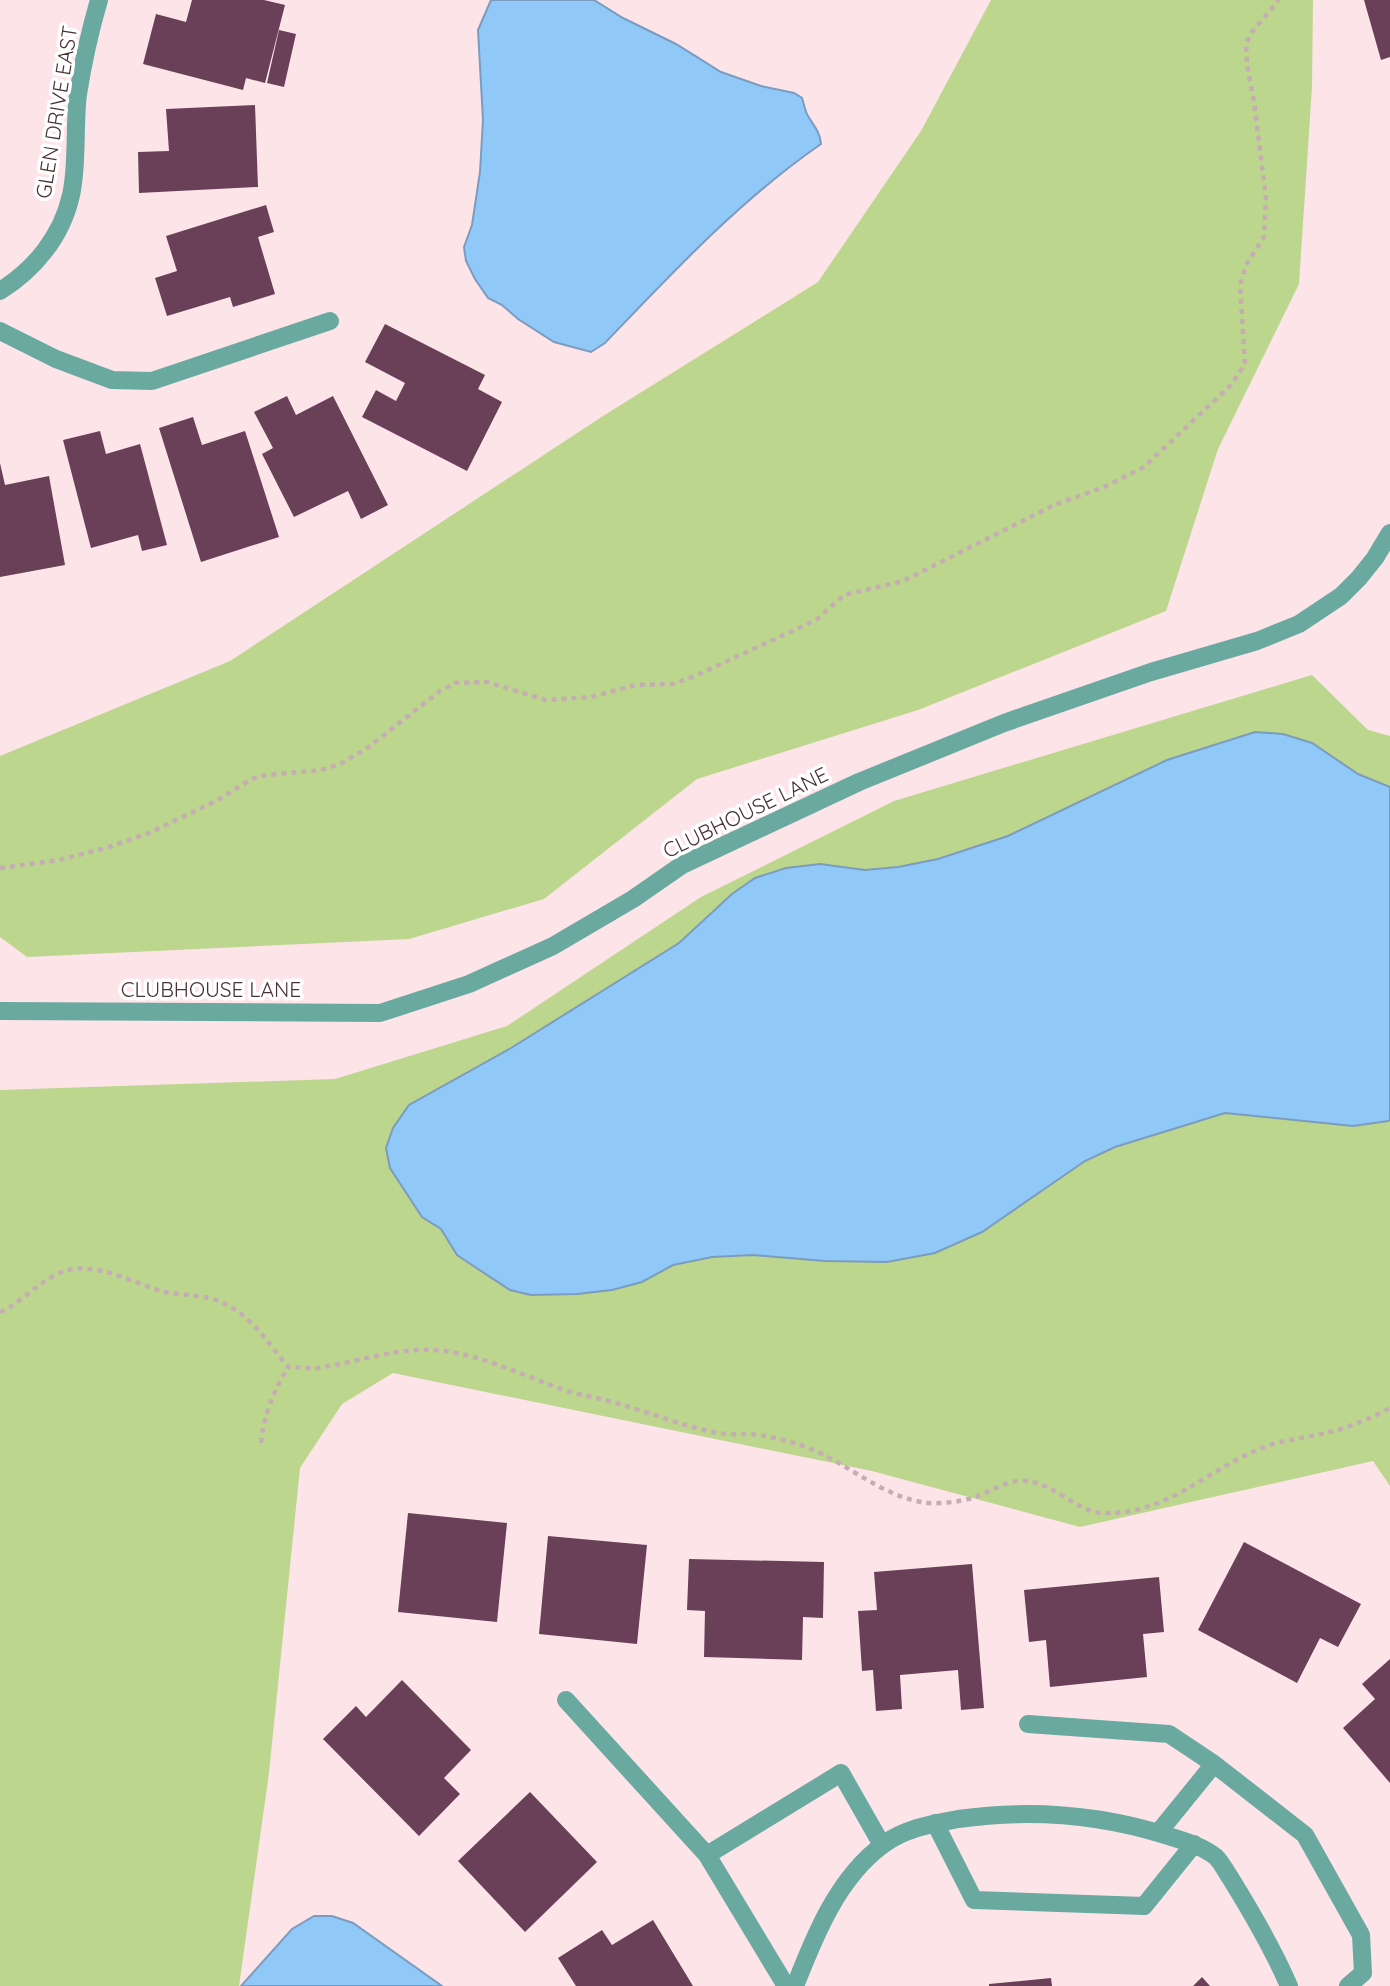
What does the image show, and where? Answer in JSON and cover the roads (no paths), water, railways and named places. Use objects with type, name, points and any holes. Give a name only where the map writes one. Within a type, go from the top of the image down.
[{"type":"street","name":"GLEN DRIVE EAST","points":[[0,291],[22,276],[39,259],[54,238],[71,195],[78,95],[88,37],[99,0]]},
{"type":"street","points":[[0,331],[56,359],[112,380],[152,381],[330,321]]},
{"type":"street","name":"CLUBHOUSE LANE","points":[[0,1011],[380,1013],[469,984],[553,946],[633,899],[682,865],[859,782],[1004,723],[1151,672],[1257,641],[1299,624],[1321,611],[1360,578],[1376,558],[1390,533]]},
{"type":"street","points":[[566,1700],[708,1855],[786,1986]]},
{"type":"street","points":[[1028,1724],[1169,1734],[1214,1764],[1306,1835],[1362,1935],[1363,1973],[1348,1986]]},
{"type":"street","points":[[1158,1833],[1214,1764]]},
{"type":"street","points":[[708,1855],[841,1773],[882,1845]]},
{"type":"street","points":[[795,1986],[828,1911],[854,1873],[882,1845],[907,1830],[935,1823],[993,1814],[1022,1813],[1080,1816],[1138,1826],[1194,1844],[1217,1858],[1280,1965],[1289,1986]]},
{"type":"street","points":[[935,1823],[974,1900],[1143,1906],[1194,1844]]},
{"type":"water","points":[[491,0],[594,0],[623,18],[676,44],[721,72],[761,86],[794,93],[802,98],[819,136],[821,144],[735,213],[605,343],[591,352],[554,342],[488,298],[466,261],[464,247],[472,225],[480,172],[483,120],[478,30]]},
{"type":"water","points":[[1255,732],[1283,734],[1312,743],[1358,774],[1390,787],[1390,1120],[1353,1126],[1225,1113],[1115,1147],[1085,1161],[982,1232],[935,1253],[887,1262],[825,1261],[753,1255],[712,1257],[673,1265],[642,1282],[612,1290],[577,1294],[531,1295],[510,1290],[457,1255],[441,1229],[422,1217],[390,1168],[386,1148],[393,1128],[409,1105],[511,1048],[679,943],[732,894],[755,878],[786,868],[820,864],[865,870],[938,859],[1008,836],[1167,760]]},
{"type":"water","points":[[314,1916],[332,1916],[353,1923],[442,1986],[241,1986],[292,1929]]}]
